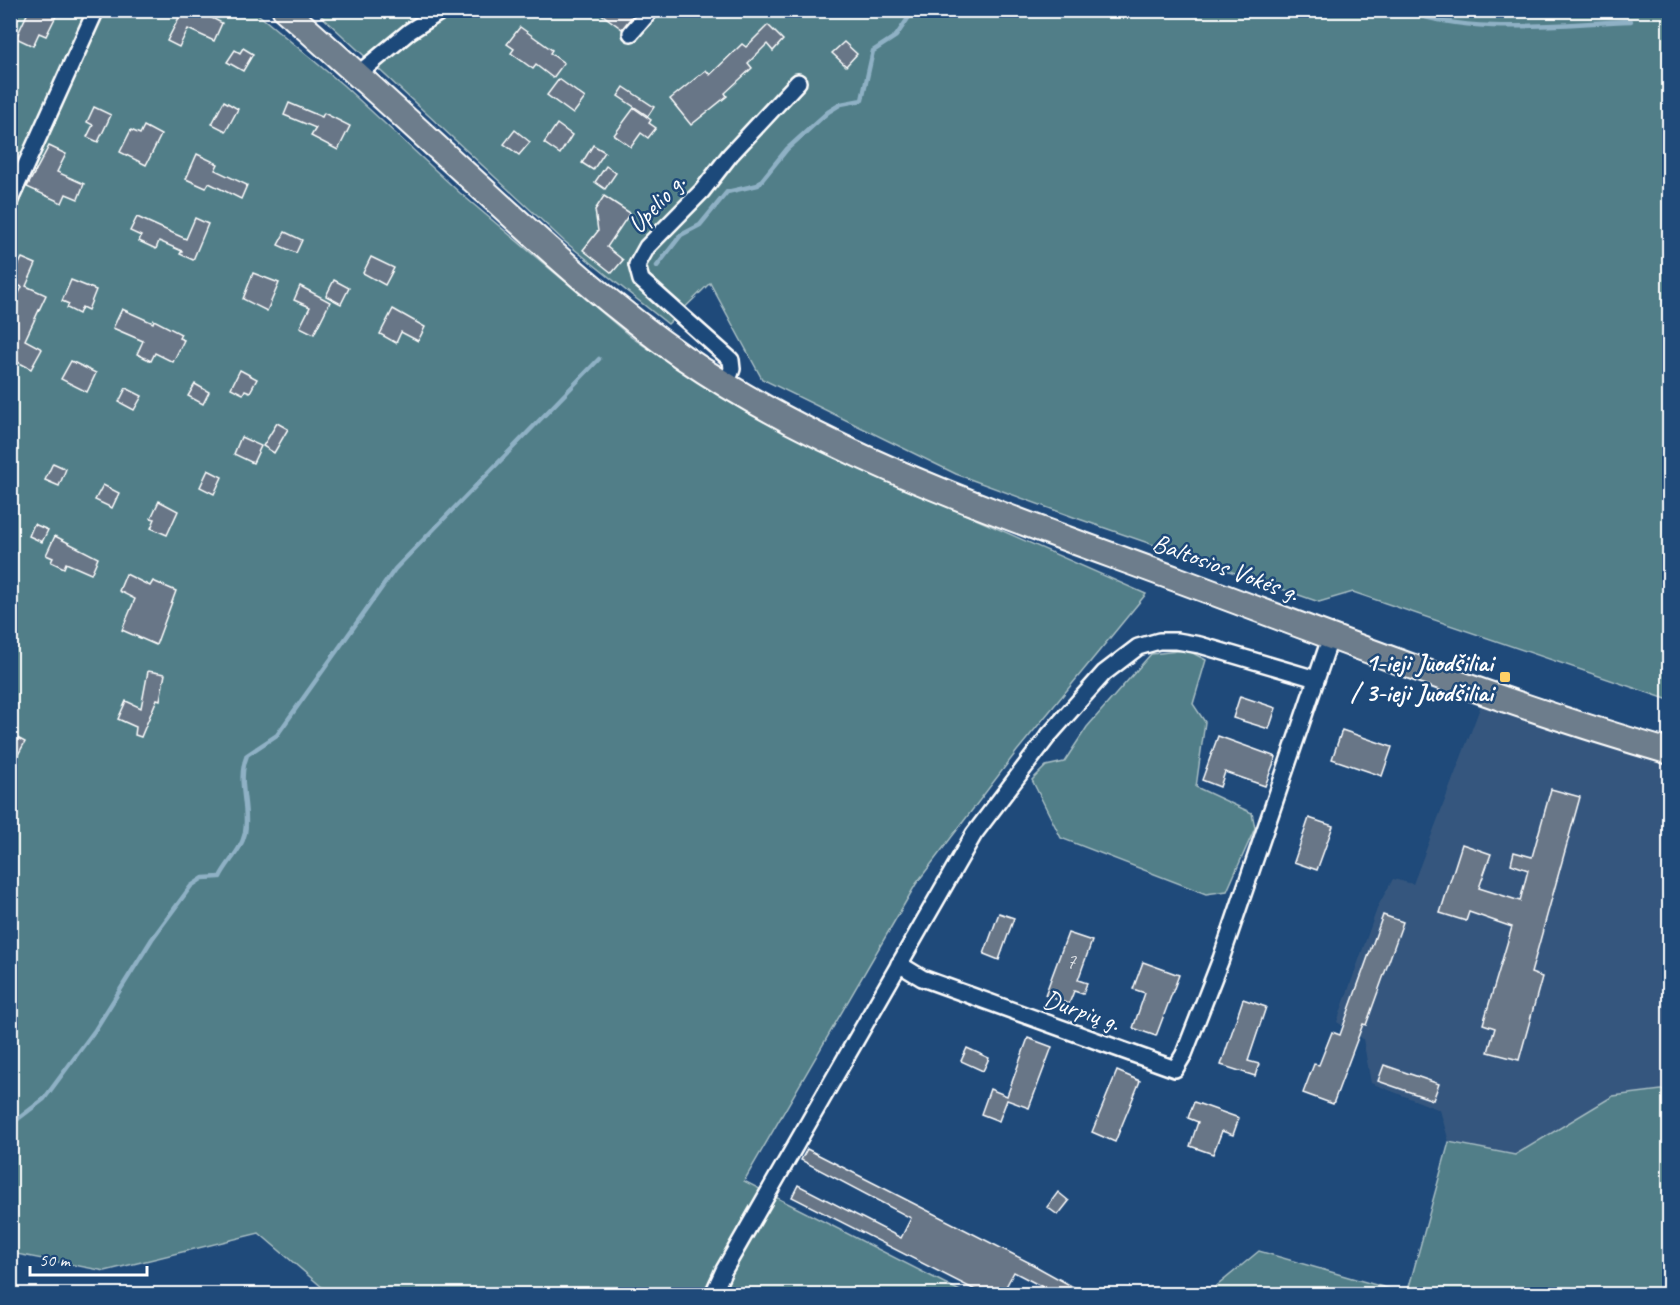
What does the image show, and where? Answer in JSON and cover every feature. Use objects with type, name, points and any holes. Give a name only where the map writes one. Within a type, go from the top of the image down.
[{"type":"main road","name":"Baltosios Vokės g.","points":[[285,10],[591,286],[640,326],[726,385],[772,411],[898,471],[1012,518],[1583,727],[1670,752]]},
{"type":"street","points":[[10,200],[96,10]]},
{"type":"street","points":[[358,74],[410,31],[443,10]]},
{"type":"street","points":[[631,33],[651,10]]},
{"type":"street","name":"Upelio g.","points":[[726,385],[732,369],[731,360],[641,280],[637,265],[647,247],[702,191],[730,155],[798,82]]},
{"type":"street","name":"Durpių g.","points":[[899,964],[922,978],[1175,1069],[1185,1054],[1221,959],[1331,636]]},
{"type":"street","points":[[713,1294],[724,1270],[974,834],[1001,795],[1049,735],[1120,658],[1138,647],[1159,641],[1177,641],[1200,645],[1316,679]]},
{"type":"shaded area","points":[[1483,700],[1669,760],[1669,1089],[1613,1096],[1515,1155],[1449,1142],[1440,1110],[1371,1083],[1363,1039],[1337,1022],[1378,906],[1393,879],[1413,884]]},
{"type":"green space","points":[[10,11],[254,11],[343,85],[460,193],[631,337],[686,374],[753,415],[862,469],[1146,594],[1017,751],[916,884],[744,1181],[966,1294],[330,1294],[259,1233],[105,1271],[11,1253]]},
{"type":"green space","points":[[316,11],[1669,11],[1669,700],[1353,592],[1319,602],[1076,518],[956,474],[762,379],[710,283],[668,324],[564,241]]},
{"type":"green space","points":[[1187,650],[1206,660],[1193,704],[1205,722],[1196,787],[1252,813],[1255,828],[1227,891],[1206,894],[1061,838],[1032,780],[1046,766],[1064,762],[1087,727],[1151,654]]},
{"type":"green space","points":[[1669,1089],[1669,1294],[1407,1294],[1449,1142],[1515,1155],[1613,1096]]},
{"type":"green space","points":[[1259,1251],[1407,1294],[1207,1294]]},
{"type":"building","points":[[29,10],[59,10],[46,36],[39,33],[33,46],[16,38]]},
{"type":"building","points":[[183,10],[196,10],[222,23],[214,41],[188,29],[179,47],[167,41]]},
{"type":"building","points":[[596,10],[637,10],[622,29]]},
{"type":"building","points":[[768,25],[783,40],[773,51],[767,44],[748,63],[752,68],[725,93],[727,96],[691,125],[670,99],[706,70],[710,75],[742,44],[746,47]]},
{"type":"building","points":[[520,27],[552,50],[550,53],[564,63],[553,78],[536,65],[533,69],[511,53],[514,49],[507,44]]},
{"type":"building","points":[[844,42],[857,54],[846,66],[832,53]]},
{"type":"building","points":[[243,48],[253,54],[243,71],[227,62],[235,50],[240,53]]},
{"type":"building","points":[[559,79],[585,98],[573,114],[547,95]]},
{"type":"building","points":[[624,87],[654,107],[648,116],[618,96]]},
{"type":"building","points":[[224,101],[238,109],[226,131],[212,124]]},
{"type":"building","points":[[289,103],[322,117],[324,113],[350,126],[338,150],[311,136],[316,128],[284,115]]},
{"type":"building","points":[[94,107],[111,115],[98,142],[87,137],[93,125],[87,122]]},
{"type":"building","points":[[634,108],[651,120],[649,123],[656,128],[648,138],[641,133],[631,147],[614,135]]},
{"type":"building","points":[[557,124],[572,135],[560,154],[544,143]]},
{"type":"building","points":[[144,126],[161,135],[146,165],[120,152],[131,130],[140,134]]},
{"type":"building","points":[[515,130],[530,142],[519,155],[504,144]]},
{"type":"building","points":[[593,145],[605,152],[593,170],[582,163]]},
{"type":"building","points":[[49,146],[66,154],[57,172],[84,184],[78,199],[66,194],[62,203],[27,187]]},
{"type":"building","points":[[197,154],[218,164],[215,170],[247,185],[241,199],[209,183],[206,188],[186,179]]},
{"type":"building","points":[[606,166],[616,173],[605,189],[595,182]]},
{"type":"building","points":[[604,196],[630,213],[607,247],[623,260],[612,273],[583,250],[598,231],[595,210]]},
{"type":"building","points":[[137,217],[186,239],[195,218],[208,224],[193,260],[180,254],[182,251],[159,241],[156,249],[139,241],[141,236],[130,231]]},
{"type":"building","points":[[285,232],[302,240],[296,253],[278,245]]},
{"type":"building","points":[[371,257],[394,268],[385,285],[363,273]]},
{"type":"building","points":[[22,258],[36,264],[26,286],[46,295],[25,340],[42,349],[31,369],[10,358],[10,311],[22,287],[10,282],[10,268],[16,270]]},
{"type":"building","points":[[253,273],[279,283],[267,311],[243,299]]},
{"type":"building","points":[[71,280],[96,290],[88,310],[82,307],[79,314],[67,308],[69,304],[62,301]]},
{"type":"building","points":[[334,280],[349,288],[341,304],[326,296]]},
{"type":"building","points":[[300,286],[330,302],[314,334],[300,327],[310,307],[294,300]]},
{"type":"building","points":[[122,309],[153,323],[154,320],[181,334],[179,338],[184,340],[173,362],[155,353],[151,361],[137,354],[143,341],[113,328]]},
{"type":"building","points":[[393,309],[425,327],[418,341],[401,332],[396,343],[380,334]]},
{"type":"building","points":[[71,361],[96,373],[87,392],[61,379]]},
{"type":"building","points":[[240,370],[257,379],[250,392],[245,390],[243,394],[231,388]]},
{"type":"building","points":[[195,384],[209,392],[203,404],[188,396]]},
{"type":"building","points":[[126,388],[142,396],[134,410],[119,402]]},
{"type":"building","points":[[277,423],[288,429],[274,453],[263,446]]},
{"type":"building","points":[[241,437],[261,446],[253,463],[234,454]]},
{"type":"building","points":[[53,463],[66,469],[59,486],[45,480]]},
{"type":"building","points":[[208,470],[222,477],[214,494],[200,487]]},
{"type":"building","points":[[103,485],[119,493],[112,508],[95,500]]},
{"type":"building","points":[[159,501],[178,511],[167,535],[151,528],[155,519],[151,518]]},
{"type":"building","points":[[34,524],[48,530],[42,542],[29,536]]},
{"type":"building","points":[[55,536],[98,558],[91,574],[66,563],[64,568],[51,562],[53,558],[46,555]]},
{"type":"building","points":[[126,574],[150,586],[153,581],[176,591],[156,645],[122,630],[135,599],[119,591]]},
{"type":"building","points":[[148,671],[165,674],[160,700],[157,699],[141,737],[135,735],[136,727],[118,719],[126,701],[141,708]]},
{"type":"building","points":[[1240,696],[1276,708],[1269,729],[1233,718]]},
{"type":"building","points":[[1342,730],[1392,747],[1382,776],[1332,759]]},
{"type":"building","points":[[10,734],[25,742],[10,769]]},
{"type":"building","points":[[1218,736],[1276,757],[1265,786],[1225,772],[1220,787],[1202,780]]},
{"type":"building","points":[[1551,789],[1580,797],[1531,973],[1542,977],[1519,1060],[1488,1052],[1495,1028],[1483,1024],[1512,927],[1469,912],[1466,921],[1440,913],[1462,844],[1491,854],[1479,888],[1520,901],[1528,870],[1511,864],[1514,852],[1532,857]]},
{"type":"building","points":[[1309,818],[1333,826],[1317,870],[1294,862]]},
{"type":"building","points":[[999,913],[1014,918],[999,960],[984,954]]},
{"type":"building","points":[[1383,915],[1403,922],[1366,1025],[1363,1024],[1333,1104],[1303,1093],[1314,1064],[1319,1065],[1332,1032],[1340,1035]]},
{"type":"building","points":[[1068,933],[1092,941],[1078,980],[1087,983],[1083,994],[1074,991],[1069,1004],[1045,995]]},
{"type":"building","points":[[1143,962],[1179,975],[1156,1036],[1133,1028],[1145,993],[1133,989]]},
{"type":"building","points":[[1243,999],[1266,1007],[1248,1061],[1259,1064],[1255,1076],[1221,1065]]},
{"type":"building","points":[[1028,1038],[1052,1047],[1029,1108],[1007,1100],[999,1121],[981,1114],[990,1089],[1007,1096]]},
{"type":"building","points":[[967,1048],[989,1058],[983,1071],[961,1061]]},
{"type":"building","points":[[1384,1065],[1439,1084],[1433,1100],[1378,1081]]},
{"type":"building","points":[[1117,1071],[1140,1081],[1115,1142],[1092,1132]]},
{"type":"building","points":[[1194,1102],[1239,1118],[1233,1135],[1222,1131],[1213,1154],[1190,1146],[1198,1122],[1188,1118]]},
{"type":"building","points":[[807,1149],[1086,1294],[1056,1294],[1014,1272],[1002,1294],[983,1294],[792,1197],[798,1185],[901,1238],[911,1218],[801,1160]]},
{"type":"building","points":[[1058,1192],[1069,1201],[1058,1215],[1047,1207]]},
{"type":"waterway","points":[[657,266],[681,235],[700,225],[727,192],[758,185],[787,149],[828,112],[841,104],[862,100],[873,51],[896,36],[911,14],[918,10]]},
{"type":"waterway","points":[[1401,10],[1428,18],[1485,26],[1544,26],[1631,21]]},
{"type":"waterway","points":[[10,1125],[44,1099],[95,1030],[152,939],[191,886],[203,878],[220,877],[237,851],[245,833],[243,774],[247,755],[277,735],[395,569],[599,359]]},
{"type":"place","name":"1-ieji Juodšiliai / 3-ieji Juodšiliai","points":[[1505,677]]}]
